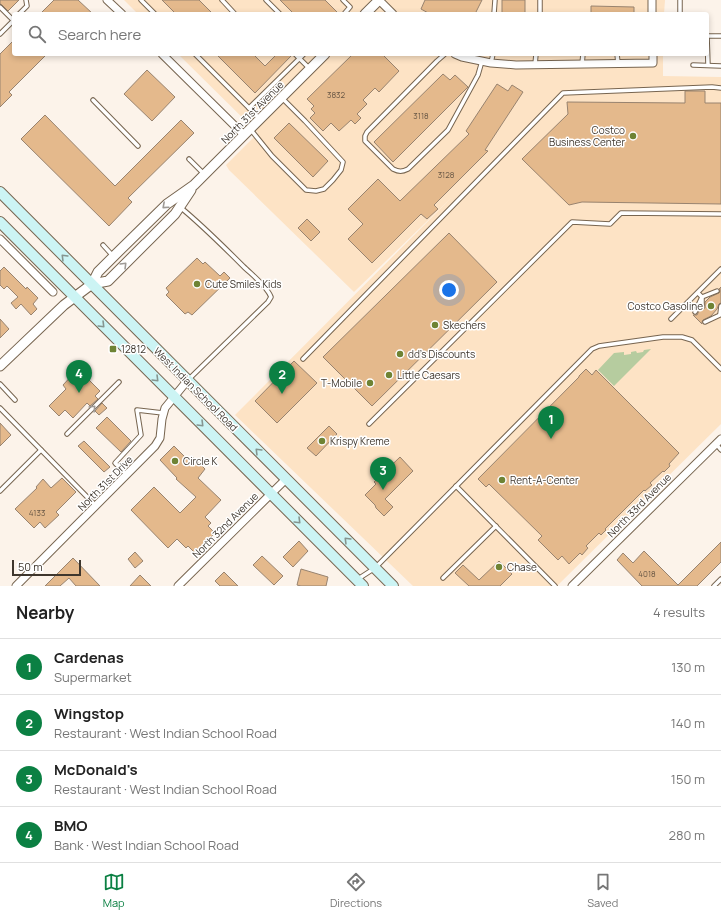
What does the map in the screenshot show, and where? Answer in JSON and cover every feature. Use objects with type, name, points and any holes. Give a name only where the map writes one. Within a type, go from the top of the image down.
[{"type":"main road","name":"West Indian School Road","points":[[0,192],[393,586]]},
{"type":"main road","points":[[0,222],[360,583]]},
{"type":"street","points":[[107,0],[120,12]]},
{"type":"street","points":[[367,12],[379,0],[391,12]]},
{"type":"street","points":[[652,0],[652,12]]},
{"type":"street","points":[[164,56],[247,132]]},
{"type":"street","name":"North 31st Avenue","points":[[92,284],[98,272],[114,256],[167,204],[194,185],[323,56]]},
{"type":"street","points":[[460,56],[491,63],[516,65],[653,63],[652,56]]},
{"type":"street","name":"North 31st Avenue","points":[[0,366],[64,305],[92,284],[108,280],[175,214],[194,185]]},
{"type":"street","points":[[0,239],[52,292]]},
{"type":"street","name":"North 31st Drive","points":[[16,586],[155,446],[160,438],[165,408],[187,380]]},
{"type":"street","name":"North 33rd Avenue","points":[[572,586],[719,444]]},
{"type":"street","name":"North 32nd Avenue","points":[[178,586],[286,479]]},
{"type":"lane","points":[[21,12],[27,6],[26,0]]},
{"type":"lane","points":[[141,0],[153,12]]},
{"type":"lane","points":[[222,0],[233,12]]},
{"type":"lane","points":[[266,0],[278,12]]},
{"type":"lane","points":[[343,0],[350,7],[347,12]]},
{"type":"lane","points":[[494,12],[495,0]]},
{"type":"lane","points":[[540,0],[540,12]]},
{"type":"lane","points":[[680,0],[680,12]]},
{"type":"lane","points":[[0,7],[12,18]]},
{"type":"lane","points":[[0,34],[12,22]]},
{"type":"lane","points":[[709,36],[721,36]]},
{"type":"lane","points":[[197,56],[260,119]]},
{"type":"lane","points":[[297,56],[310,69]]},
{"type":"lane","points":[[249,108],[302,56]]},
{"type":"lane","points":[[442,56],[364,136],[365,141],[393,169],[397,171],[403,172],[408,169],[448,130],[478,75],[482,61]]},
{"type":"lane","points":[[491,63],[493,56]]},
{"type":"lane","points":[[535,65],[536,56]]},
{"type":"lane","points":[[582,64],[583,56]]},
{"type":"lane","points":[[617,56],[618,63]]},
{"type":"lane","points":[[708,56],[708,65]]},
{"type":"lane","points":[[693,65],[721,66]]},
{"type":"lane","points":[[303,359],[564,94],[712,87],[721,88]]},
{"type":"lane","points":[[247,132],[306,190],[316,191],[324,189],[334,180],[341,170],[343,162],[305,121],[281,98]]},
{"type":"lane","points":[[93,100],[138,146]]},
{"type":"lane","points":[[189,159],[204,175]]},
{"type":"lane","points":[[180,206],[254,276],[269,292],[271,297],[268,302],[187,380]]},
{"type":"lane","points":[[369,424],[572,222],[610,224],[622,213],[721,214]]},
{"type":"lane","points":[[103,245],[114,256]]},
{"type":"lane","points":[[671,319],[721,269]]},
{"type":"lane","points":[[695,312],[702,297],[717,291]]},
{"type":"lane","points":[[698,293],[702,297],[702,306]]},
{"type":"lane","points":[[702,297],[711,296]]},
{"type":"lane","points":[[720,306],[721,314]]},
{"type":"lane","points":[[712,315],[721,314]]},
{"type":"lane","points":[[705,322],[721,314]]},
{"type":"lane","points":[[360,583],[592,349],[599,346],[647,339],[682,337],[692,340],[721,369]]},
{"type":"lane","points":[[67,434],[119,382]]},
{"type":"lane","points":[[0,384],[16,400]]},
{"type":"lane","points":[[0,408],[96,506]]},
{"type":"lane","points":[[127,475],[115,463],[141,435],[137,410],[164,413]]},
{"type":"lane","points":[[0,491],[41,450]]},
{"type":"lane","points":[[456,486],[555,586]]},
{"type":"lane","points":[[443,578],[496,526]]},
{"type":"lane","points":[[714,586],[721,579]]},
{"type":"shaded area","points":[[124,0],[665,0],[664,12],[136,12]]},
{"type":"shaded area","points":[[180,56],[663,56],[663,76],[721,77],[721,424],[557,586],[413,586],[235,415],[452,197],[354,292],[229,170],[226,165],[258,133]]},
{"type":"green space","points":[[651,349],[614,386],[598,370],[614,353],[624,352],[624,355],[631,354],[631,352],[636,351],[637,353]]},
{"type":"building","points":[[0,0],[19,0],[8,11],[0,4]]},
{"type":"building","points":[[54,0],[78,0],[91,12],[42,12]]},
{"type":"building","points":[[162,0],[199,0],[211,12],[174,12]]},
{"type":"building","points":[[280,0],[325,0],[337,12],[292,12]]},
{"type":"building","points":[[425,0],[482,0],[476,12],[426,12],[421,9]]},
{"type":"building","points":[[502,0],[525,0],[525,12],[502,12]]},
{"type":"building","points":[[591,6],[634,7],[634,12],[591,12]]},
{"type":"building","points":[[12,42],[12,56],[45,56],[9,92],[12,95],[0,107],[0,54]]},
{"type":"building","points":[[218,56],[255,56],[265,66],[275,56],[291,56],[255,93]]},
{"type":"building","points":[[351,56],[384,56],[399,71],[379,92],[375,88],[363,100],[367,104],[357,114],[361,118],[355,124],[351,120],[339,131],[331,123],[323,131],[310,118],[315,113],[311,109],[314,106],[307,99]]},
{"type":"building","points":[[147,70],[175,97],[152,121],[124,94]]},
{"type":"building","points":[[443,74],[450,80],[455,75],[468,87],[393,162],[374,142]]},
{"type":"building","points":[[497,84],[508,91],[512,85],[523,92],[485,150],[488,151],[434,205],[438,209],[427,219],[421,214],[372,263],[348,239],[363,224],[348,209],[378,179],[400,201],[469,134],[466,131]]},
{"type":"building","name":"Costco Business Center","points":[[685,91],[705,91],[705,103],[721,103],[721,204],[582,202],[569,205],[522,159],[568,114],[567,102],[685,103]]},
{"type":"building","points":[[45,115],[115,186],[181,120],[194,133],[128,198],[132,202],[109,226],[21,139]]},
{"type":"building","points":[[289,123],[328,161],[313,177],[274,138]]},
{"type":"building","points":[[307,219],[320,232],[311,241],[298,228]]},
{"type":"building","points":[[449,233],[497,282],[372,406],[323,357]]},
{"type":"building","name":"Cute Smiles Kids","points":[[197,258],[203,264],[205,262],[220,276],[224,272],[230,278],[192,315],[188,312],[185,314],[166,295],[169,292],[166,288]]},
{"type":"building","points":[[4,267],[26,289],[27,287],[38,298],[33,304],[37,309],[31,315],[21,304],[16,309],[11,303],[18,297],[7,286],[4,289],[0,285],[0,271]]},
{"type":"building","points":[[721,287],[721,303],[711,316],[703,320],[702,324],[693,315],[697,315],[700,309],[705,308],[705,302],[710,297],[719,293],[719,289]]},
{"type":"building","points":[[0,319],[9,329],[0,338]]},
{"type":"building","points":[[294,361],[317,383],[277,423],[255,401]]},
{"type":"building","points":[[586,369],[592,375],[596,370],[679,453],[669,464],[670,466],[650,483],[652,485],[645,491],[644,490],[605,529],[606,530],[601,535],[599,533],[586,546],[588,548],[582,555],[580,553],[569,564],[562,556],[558,560],[538,540],[542,536],[489,484],[486,487],[478,479]]},
{"type":"building","points":[[75,372],[81,378],[84,375],[100,391],[95,396],[98,399],[90,406],[87,403],[73,418],[65,410],[59,416],[49,406],[66,389],[63,385]]},
{"type":"building","points":[[102,403],[107,408],[99,415],[95,411]]},
{"type":"building","points":[[107,417],[131,441],[121,452],[96,428]]},
{"type":"building","points":[[0,423],[11,435],[0,446]]},
{"type":"building","name":"Krispy Kreme","points":[[329,426],[337,434],[316,456],[307,448]]},
{"type":"building","points":[[84,441],[110,467],[104,472],[78,446]]},
{"type":"building","points":[[174,446],[189,461],[193,457],[205,469],[198,478],[221,500],[205,517],[211,523],[208,526],[215,533],[195,553],[188,546],[186,548],[177,539],[168,548],[131,510],[154,487],[180,513],[196,497],[176,479],[177,478],[160,460]]},
{"type":"building","points":[[400,457],[413,471],[385,499],[393,507],[384,516],[365,495],[376,484],[374,482]]},
{"type":"building","points":[[62,478],[76,492],[56,512],[59,515],[45,528],[40,522],[34,528],[15,509],[37,488],[36,487],[43,479],[51,488]]},
{"type":"building","points":[[299,541],[308,551],[293,567],[283,557]]},
{"type":"building","points":[[721,542],[721,562],[697,586],[642,586],[617,560],[623,553],[633,563],[644,551],[678,585]]},
{"type":"building","points":[[135,552],[143,561],[135,568],[128,559]]},
{"type":"building","points":[[262,556],[283,576],[274,585],[253,565]]},
{"type":"building","points":[[73,558],[100,586],[76,586],[69,578],[60,586],[45,586]]},
{"type":"building","name":"Chase","points":[[499,561],[512,574],[500,586],[469,586],[455,573],[463,565],[479,580]]},
{"type":"building","points":[[301,569],[328,577],[326,586],[297,585]]},
{"type":"building","points":[[224,572],[238,586],[220,586],[215,581]]},
{"type":"building","points":[[140,575],[151,586],[130,586]]},
{"type":"place","name":"Costco Business Center","points":[[633,136]]},
{"type":"place","name":"Cute Smiles Kids","points":[[197,284]]},
{"type":"place","name":"Costco Gasoline","points":[[711,306]]},
{"type":"place","name":"Skechers","points":[[435,325]]},
{"type":"place","name":"12812","points":[[113,349]]},
{"type":"place","name":"dd's Discounts","points":[[400,354]]},
{"type":"place","name":"Little Caesars","points":[[389,375]]},
{"type":"place","name":"T-Mobile","points":[[370,383]]},
{"type":"place","name":"BMO","points":[[79,393]]},
{"type":"place","name":"Wingstop","points":[[282,394]]},
{"type":"place","name":"Cardenas","points":[[551,439]]},
{"type":"place","name":"Krispy Kreme","points":[[322,441]]},
{"type":"place","name":"Circle K","points":[[175,461]]},
{"type":"place","name":"Rent-A-Center","points":[[502,480]]},
{"type":"place","name":"McDonald's","points":[[383,490]]},
{"type":"place","name":"Chase","points":[[499,567]]}]
